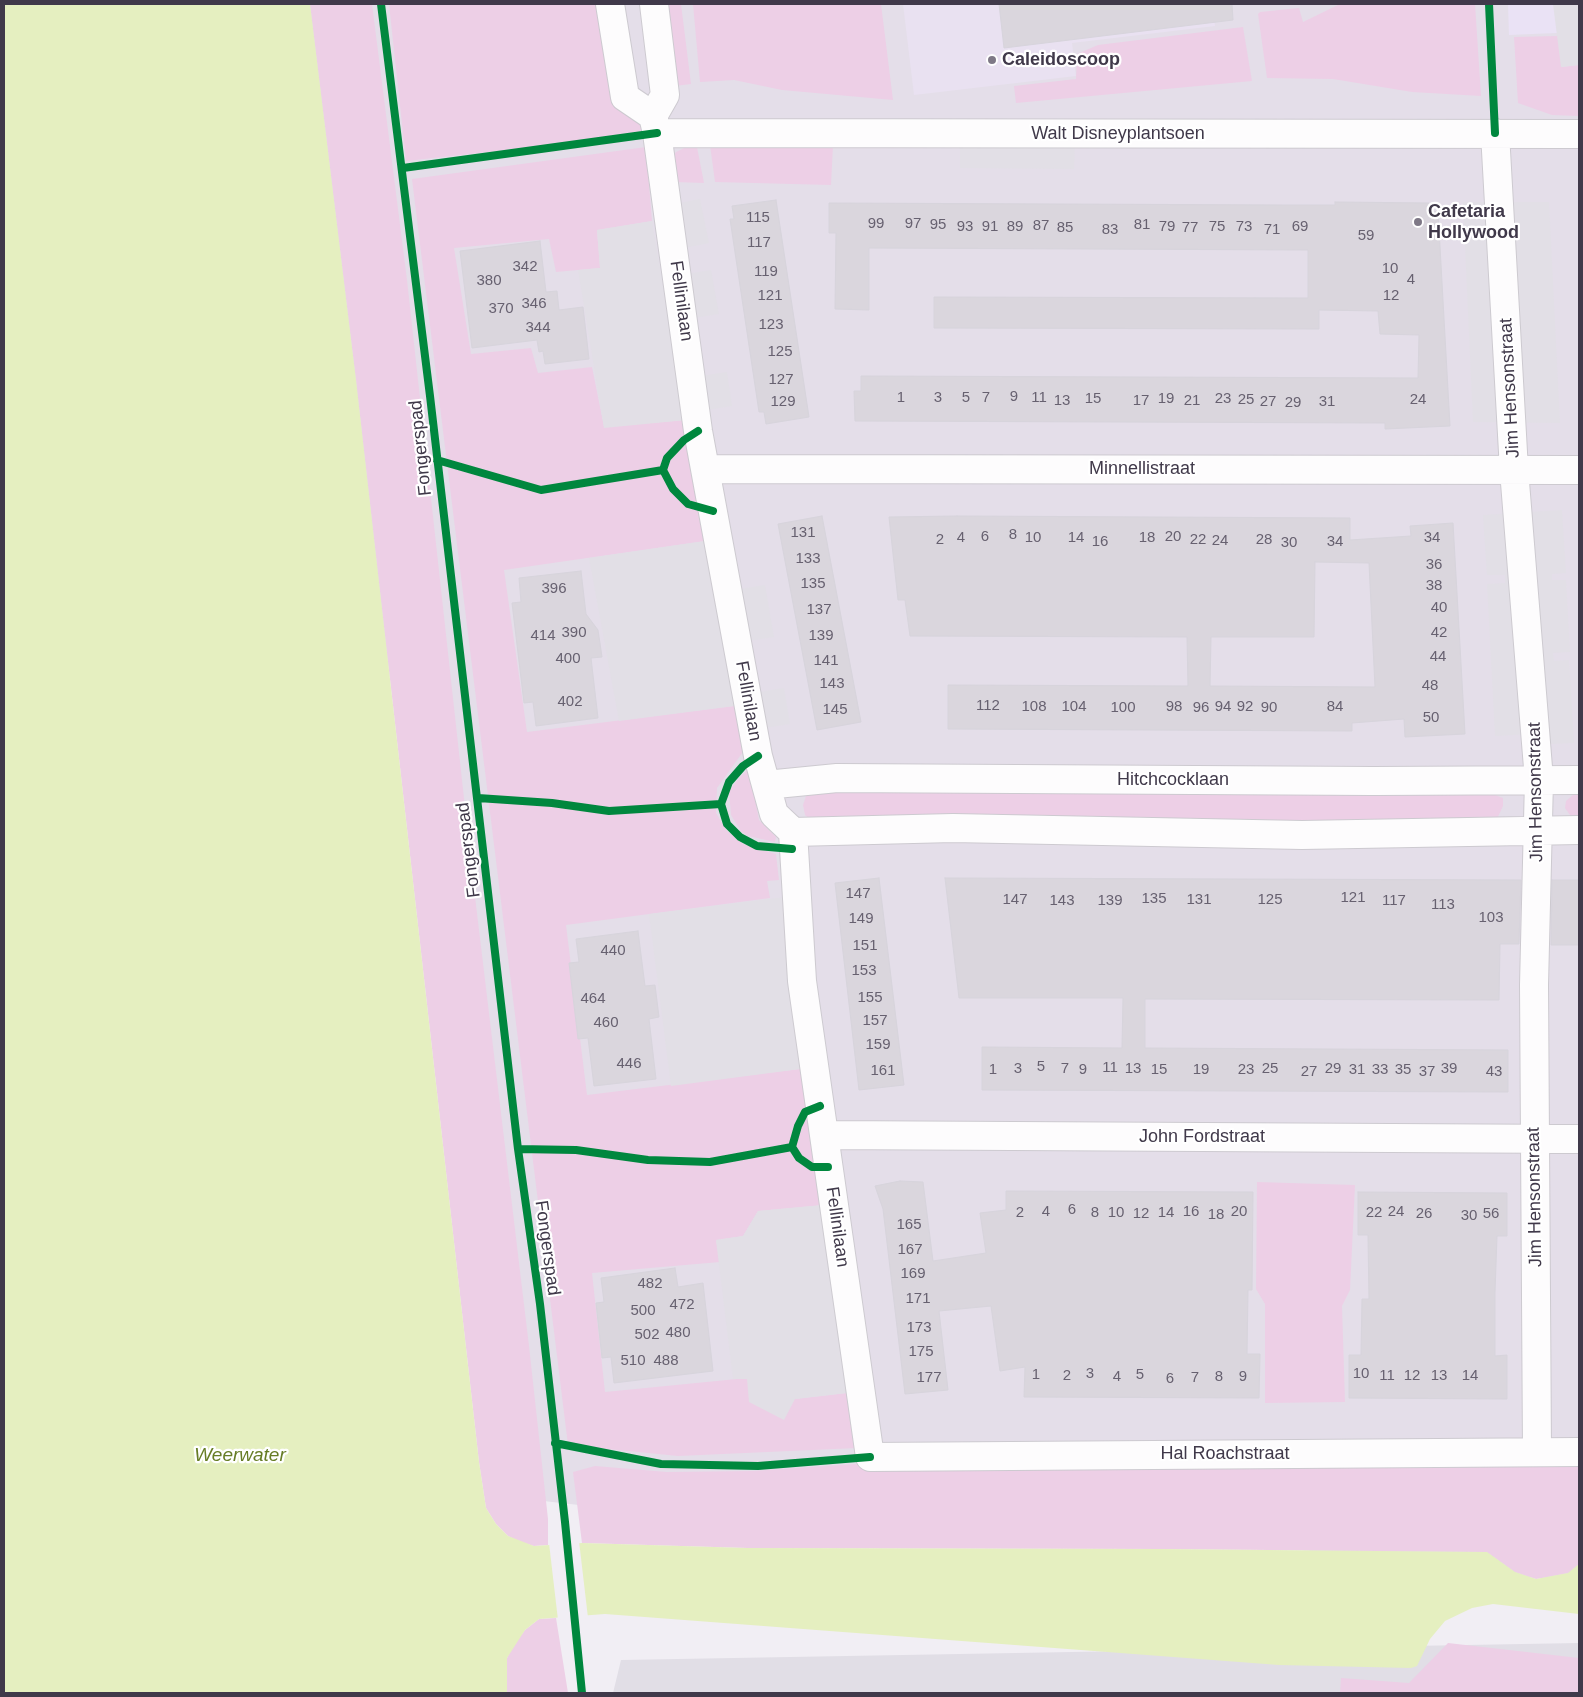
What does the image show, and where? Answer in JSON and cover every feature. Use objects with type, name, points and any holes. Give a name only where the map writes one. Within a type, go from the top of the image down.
[{"type":"street","points":[[610,4],[625,96],[655,125],[665,94],[654,4]]},
{"type":"street","name":"Walt Disneyplantsoen","points":[[655,125],[1036,135],[1579,134]]},
{"type":"street","name":"Fellinilaan","points":[[655,125],[705,469],[758,756],[774,814],[793,832],[792,849],[802,981],[870,1457]]},
{"type":"street","name":"Jim Hensonstraat","points":[[1495,133],[1514,470],[1539,780],[1534,985],[1537,1452]]},
{"type":"street","name":"Minnellistraat","points":[[705,469],[1579,470]]},
{"type":"street","name":"Hitchcocklaan","points":[[766,785],[837,778],[1579,780]]},
{"type":"street","points":[[793,832],[953,828],[1302,835],[1579,830]]},
{"type":"street","name":"John Fordstraat","points":[[825,1134],[1579,1139]]},
{"type":"street","name":"Hal Roachstraat","points":[[870,1457],[1579,1452]]},
{"type":"shaded area","points":[[293,4],[1579,4],[1579,1583],[1159,1533],[747,1524],[508,1497]]},
{"type":"shaded area","points":[[310,4],[372,4],[407,280],[473,880],[529,1346],[548,1519],[548,1545],[534,1546],[519,1542],[508,1536],[496,1524],[486,1508],[479,1462],[356,380]]},
{"type":"shaded area","points":[[389,4],[623,4],[643,135],[406,161]]},
{"type":"shaded area","points":[[665,4],[681,4],[691,84],[675,86]]},
{"type":"shaded area","points":[[693,4],[881,4],[893,100],[782,90],[734,80],[700,82]]},
{"type":"shaded area","name":"Caleidoscoop","points":[[903,4],[1212,4],[1215,26],[1072,43],[1076,76],[914,95]]},
{"type":"shaded area","points":[[1340,4],[1475,4],[1481,96],[1412,92],[1333,79],[1267,78],[1258,14],[1260,12],[1299,8],[1303,22]]},
{"type":"shaded area","points":[[1508,4],[1579,4],[1579,32],[1509,35]]},
{"type":"shaded area","points":[[1553,4],[1579,4],[1579,65],[1561,67]]},
{"type":"shaded area","points":[[1243,27],[1252,81],[1016,103],[1014,86],[1076,79],[1077,54],[1098,45]]},
{"type":"shaded area","points":[[1558,36],[1562,67],[1579,65],[1579,116],[1552,115],[1518,103],[1514,37]]},
{"type":"shaded area","points":[[710,145],[833,145],[831,185],[715,182]]},
{"type":"shaded area","points":[[646,147],[652,221],[597,230],[600,268],[556,272],[549,239],[454,248],[471,354],[531,348],[538,373],[592,367],[604,427],[686,420],[705,541],[504,570],[527,732],[734,706],[745,749],[717,788],[716,813],[727,831],[743,844],[776,854],[779,880],[767,881],[770,898],[566,925],[587,1095],[800,1069],[823,1205],[758,1211],[743,1236],[716,1240],[720,1262],[592,1273],[605,1392],[747,1378],[795,1399],[847,1393],[857,1448],[678,1456],[568,1445],[412,179]]},
{"type":"shaded area","points":[[686,147],[697,147],[704,183],[675,182],[670,161],[676,152]]},
{"type":"shaded area","points":[[960,147],[1075,147],[1074,169],[960,168]]},
{"type":"shaded area","points":[[700,199],[709,243],[684,248],[675,204]]},
{"type":"shaded area","points":[[1463,202],[1549,202],[1560,423],[1473,422]]},
{"type":"shaded area","points":[[652,221],[686,420],[604,428],[578,270],[600,268],[597,230]]},
{"type":"shaded area","points":[[711,270],[719,314],[694,318],[686,274]]},
{"type":"shaded area","points":[[727,372],[732,406],[707,410],[701,376]]},
{"type":"shaded area","points":[[1562,510],[1566,573],[1552,574],[1552,580],[1566,580],[1570,652],[1553,653],[1554,661],[1569,660],[1574,743],[1550,744],[1550,733],[1495,736],[1487,584],[1505,583],[1505,575],[1487,575],[1483,515]]},
{"type":"shaded area","points":[[705,541],[734,706],[619,721],[589,558]]},
{"type":"shaded area","points":[[765,585],[774,637],[749,641],[740,589]]},
{"type":"shaded area","points":[[784,688],[790,724],[765,728],[759,692]]},
{"type":"shaded area","points":[[749,769],[759,820],[776,837],[775,842],[748,836],[741,831],[731,815],[729,791]]},
{"type":"shaded area","points":[[813,792],[1495,795],[1503,798],[1503,806],[1496,821],[845,821],[811,820],[805,815],[803,805],[806,796]]},
{"type":"shaded area","points":[[1573,795],[1579,795],[1579,821],[1570,815],[1565,808],[1566,801]]},
{"type":"shaded area","points":[[785,897],[800,1069],[671,1086],[649,914]]},
{"type":"shaded area","points":[[1257,1182],[1355,1185],[1350,1290],[1342,1306],[1345,1402],[1265,1403],[1265,1304],[1256,1289]]},
{"type":"shaded area","points":[[823,1205],[847,1393],[795,1399],[784,1420],[749,1402],[747,1379],[733,1379],[716,1240],[743,1236],[758,1211]]},
{"type":"shaded area","points":[[855,1464],[883,1468],[1579,1465],[1579,1564],[1568,1573],[1536,1579],[1515,1572],[1487,1552],[747,1548],[582,1543],[573,1472],[595,1466],[667,1472],[753,1471]]},
{"type":"shaded area","points":[[556,1618],[568,1693],[507,1693],[507,1658],[513,1645],[525,1630],[539,1619]]},
{"type":"shaded area","points":[[1448,1643],[1579,1658],[1579,1693],[1340,1693],[1341,1678],[1409,1683]]},
{"type":"shaded area","points":[[1579,1643],[1579,1693],[613,1693],[621,1660]]},
{"type":"water","name":"Weerwater","points":[[4,4],[310,4],[356,380],[479,1462],[486,1508],[496,1524],[508,1536],[534,1546],[582,1543],[747,1548],[1487,1552],[1515,1572],[1536,1579],[1568,1573],[1579,1564],[1579,1614],[1493,1604],[1472,1608],[1445,1621],[1430,1639],[1417,1666],[1411,1668],[1279,1665],[605,1614],[539,1619],[525,1630],[507,1658],[507,1693],[4,1693]]},
{"type":"pier","points":[[579,1541],[588,1618],[558,1620],[549,1543]]},
{"type":"building","points":[[999,4],[1232,4],[1233,20],[1004,48]]},
{"type":"building","points":[[776,200],[809,417],[766,424],[764,412],[759,412],[730,219],[734,219],[732,206]]},
{"type":"building","points":[[1335,202],[1429,203],[1428,214],[1438,211],[1450,426],[1385,429],[1385,423],[855,421],[854,391],[861,391],[861,376],[1418,378],[1419,335],[1380,334],[1378,311],[1319,310],[1319,329],[934,328],[934,297],[1308,298],[1308,250],[869,248],[869,310],[835,309],[836,233],[829,233],[829,203],[1335,205]]},
{"type":"building","points":[[540,241],[546,292],[557,291],[559,310],[583,307],[589,359],[545,364],[543,351],[539,352],[537,340],[472,348],[460,251]]},
{"type":"building","points":[[822,516],[861,722],[817,730],[778,524]]},
{"type":"building","points":[[889,517],[1350,518],[1350,540],[1411,536],[1410,526],[1453,523],[1465,734],[1405,737],[1404,719],[1352,723],[1352,731],[948,729],[948,685],[1188,686],[1187,637],[910,636],[905,600],[898,600]],"holes":[[[1315,562],[1369,563],[1375,687],[1210,686],[1211,637],[1314,637]]]},
{"type":"building","points":[[581,571],[586,614],[598,630],[602,657],[591,658],[598,718],[536,726],[533,702],[524,703],[512,603],[521,602],[519,578]]},
{"type":"building","points":[[879,878],[904,1085],[859,1090],[835,883]]},
{"type":"building","points":[[945,878],[1521,880],[1519,944],[1500,944],[1499,1000],[1145,999],[1145,1048],[1508,1050],[1508,1092],[982,1090],[982,1047],[1122,1048],[1123,998],[959,998]]},
{"type":"building","points":[[1552,880],[1579,880],[1579,945],[1551,945]]},
{"type":"building","points":[[638,931],[645,986],[655,985],[659,1017],[649,1019],[656,1079],[594,1086],[588,1038],[578,1039],[569,963],[579,962],[576,939]]},
{"type":"building","points":[[900,1181],[923,1182],[933,1261],[986,1253],[980,1213],[1006,1210],[1006,1191],[1253,1192],[1252,1290],[1248,1290],[1247,1354],[1260,1354],[1259,1398],[1024,1397],[1025,1367],[1000,1371],[991,1306],[939,1311],[948,1390],[905,1394],[883,1209],[875,1186]]},
{"type":"building","points":[[1358,1192],[1507,1193],[1507,1236],[1497,1236],[1495,1356],[1507,1355],[1507,1399],[1349,1398],[1349,1355],[1361,1355],[1362,1299],[1369,1299],[1368,1235],[1358,1235]]},
{"type":"building","points":[[675,1268],[678,1287],[703,1283],[713,1371],[614,1383],[611,1357],[602,1358],[596,1303],[604,1302],[601,1278]]},
{"type":"cycle path","name":"Fongerspad","points":[[381,4],[430,396],[518,1149],[540,1304],[582,1693]]},
{"type":"cycle path","points":[[1489,4],[1495,133]]},
{"type":"cycle path","points":[[403,168],[657,133]]},
{"type":"cycle path","points":[[698,431],[684,440],[667,458],[663,470],[673,489],[688,504],[713,511]]},
{"type":"cycle path","name":"Fongerspad","points":[[437,460],[541,490],[663,470]]},
{"type":"cycle path","points":[[758,756],[743,766],[729,782],[721,804],[727,824],[740,837],[757,846],[792,849]]},
{"type":"cycle path","name":"Fongerspad","points":[[478,798],[552,803],[609,811],[721,804]]},
{"type":"cycle path","points":[[820,1106],[805,1112],[798,1126],[792,1147],[799,1158],[812,1167],[828,1167]]},
{"type":"cycle path","points":[[518,1149],[576,1150],[648,1160],[710,1162],[792,1147]]},
{"type":"cycle path","points":[[555,1443],[661,1464],[758,1466],[870,1457]]},
{"type":"place","name":"Caleidoscoop","points":[[992,60]]},
{"type":"place","name":"Cafetaria Hollywood","points":[[1418,222]]}]
